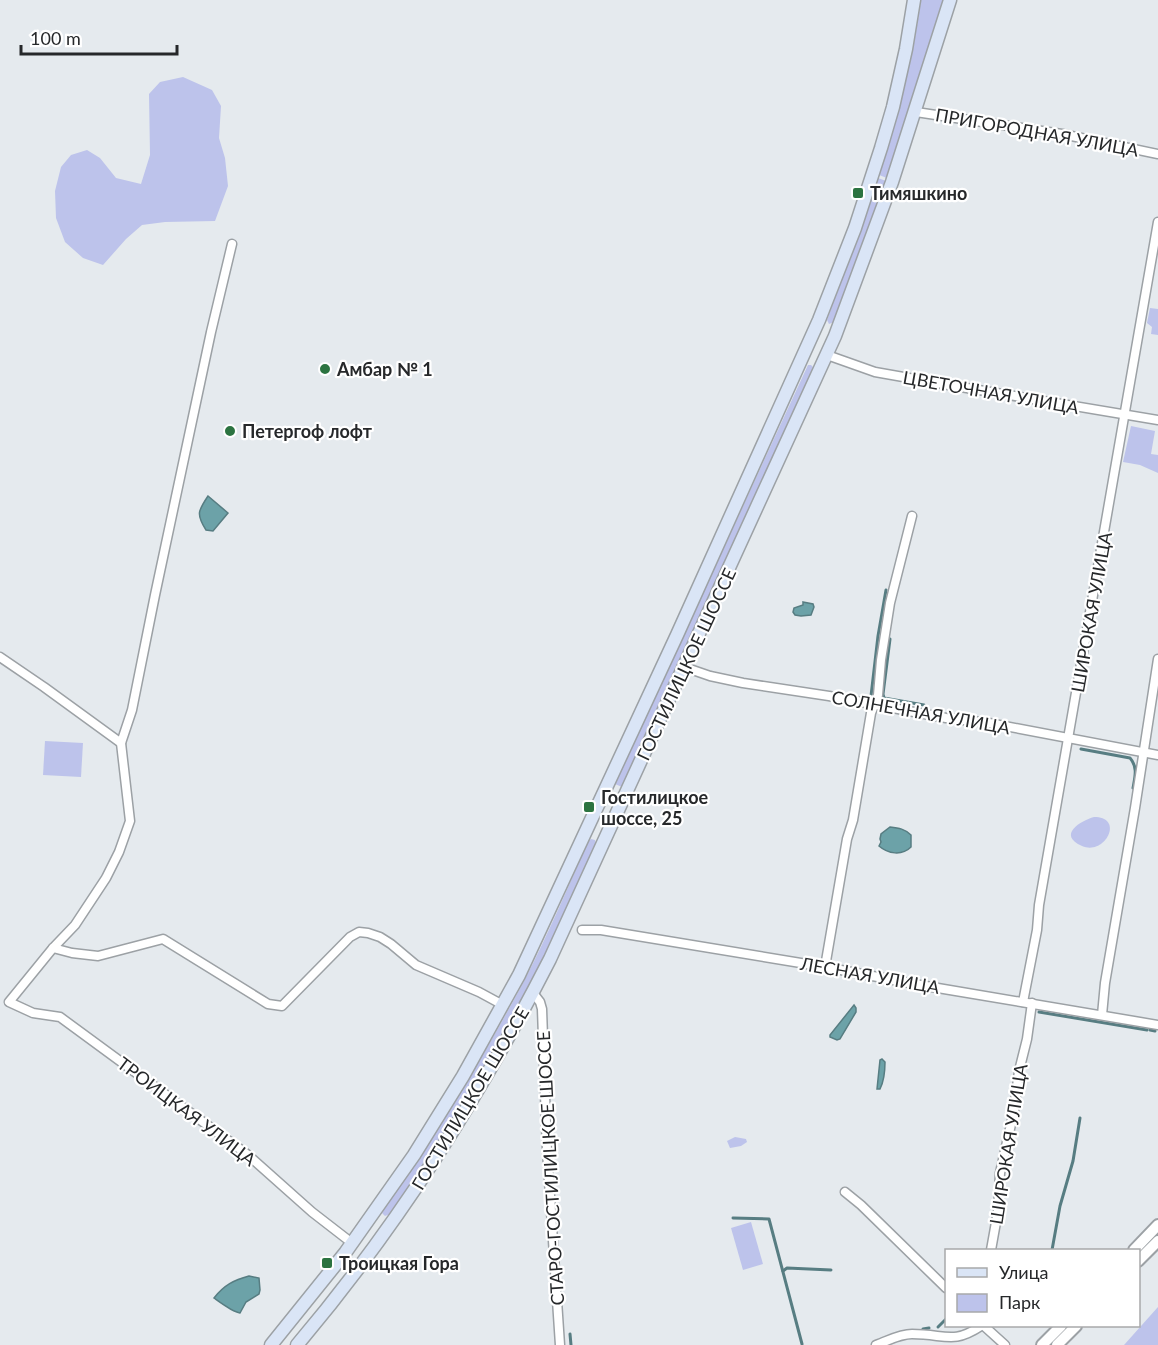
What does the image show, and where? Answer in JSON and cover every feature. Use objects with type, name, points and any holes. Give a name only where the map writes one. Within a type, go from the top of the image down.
[{"type":"main road","name":"ГОСТИЛИЦКОЕ ШОССЕ","points":[[271,1345],[361,1231],[428,1132],[463,1076],[519,975],[808,346],[855,228],[881,148],[900,78],[914,0]]},
{"type":"main road","name":"ГОСТИЛИЦКОЕ ШОССЕ","points":[[297,1345],[378,1243],[438,1156],[533,993],[554,950],[827,355],[874,233],[916,112],[951,0]]},
{"type":"main road","points":[[808,346],[827,355]]},
{"type":"main road","points":[[593,817],[612,825]]},
{"type":"main road","points":[[361,1231],[378,1243]]},
{"type":"street","name":"ПРИГОРОДНАЯ УЛИЦА","points":[[916,112],[1062,134],[1158,154]]},
{"type":"street","name":"ШИРОКАЯ УЛИЦА","points":[[1023,1002],[1038,930],[1040,906],[1158,222]]},
{"type":"street","points":[[232,244],[211,332],[132,710],[121,743],[130,821],[119,852],[106,878],[75,925],[53,948],[98,956],[163,939],[268,1004],[282,1006],[350,937],[359,932],[368,933],[391,944],[416,965],[503,1005]]},
{"type":"street","name":"ЦВЕТОЧНАЯ УЛИЦА","points":[[827,355],[875,372],[1158,420]]},
{"type":"street","points":[[825,967],[847,839],[853,820],[868,725],[878,695],[890,603],[912,516]]},
{"type":"street","points":[[0,657],[121,743]]},
{"type":"street","points":[[1102,1015],[1105,983],[1158,659]]},
{"type":"street","name":"СОЛНЕЧНАЯ УЛИЦА","points":[[684,668],[734,681],[946,718],[989,723],[1158,755]]},
{"type":"street","name":"ЛЕСНАЯ УЛИЦА","points":[[582,930],[601,930],[1158,1025]]},
{"type":"street","name":"ТРОИЦКАЯ УЛИЦА","points":[[53,948],[9,1002],[33,1013],[60,1017],[248,1155],[312,1212],[352,1242]]},
{"type":"street","name":"СТАРО-ГОСТИЛИЦКОЕ ШОССЕ","points":[[533,993],[542,1009],[547,1151],[560,1345]]},
{"type":"street","name":"ШИРОКАЯ УЛИЦА","points":[[991,1249],[998,1211],[1000,1173],[1014,1111],[1032,1003]]},
{"type":"street","points":[[845,1192],[945,1287]]},
{"type":"street","points":[[1136,1249],[1158,1226]]},
{"type":"street","points":[[1140,1259],[1158,1241]]},
{"type":"street","points":[[876,1345],[909,1334],[929,1336],[954,1345],[961,1343],[982,1327]]},
{"type":"street","points":[[984,1327],[1005,1345]]},
{"type":"street","points":[[1041,1345],[1059,1327]]},
{"type":"street","points":[[1057,1345],[1075,1327]]},
{"type":"green space","points":[[921,0],[943,0],[887,178],[879,175],[909,66]]},
{"type":"green space","points":[[183,77],[212,90],[221,106],[219,138],[225,158],[228,186],[215,221],[142,225],[103,265],[83,258],[65,242],[56,218],[55,191],[61,167],[71,155],[87,150],[100,158],[116,178],[141,184],[150,155],[149,94],[160,82]]},
{"type":"green space","points":[[878,178],[886,181],[834,322],[829,324],[827,320]]},
{"type":"green space","points":[[1150,308],[1158,309],[1158,335],[1151,334],[1152,327],[1147,323]]},
{"type":"green space","points":[[808,365],[813,367],[812,373],[622,787],[615,784],[668,672]]},
{"type":"green space","points":[[1131,426],[1155,431],[1151,454],[1158,455],[1158,473],[1140,465],[1123,462]]},
{"type":"green space","points":[[45,741],[83,743],[81,777],[43,775]]},
{"type":"green space","points":[[1094,817],[1108,823],[1110,829],[1104,841],[1090,848],[1075,842],[1071,837],[1073,829]]},
{"type":"green space","points":[[591,839],[595,840],[596,844],[520,1003],[430,1156],[390,1214],[385,1216],[382,1213],[384,1209],[457,1098],[523,983]]},
{"type":"green space","points":[[735,1137],[746,1139],[747,1142],[730,1148],[727,1141]]},
{"type":"green space","points":[[751,1222],[763,1264],[743,1270],[731,1228]]},
{"type":"green space","points":[[1158,1307],[1158,1345],[1124,1345]]},
{"type":"shaded area","points":[[208,496],[228,513],[213,531],[206,530],[200,516],[200,509]]},
{"type":"shaded area","points":[[803,602],[813,604],[811,615],[795,615],[794,608],[803,605]]},
{"type":"shaded area","points":[[890,827],[902,829],[911,835],[911,847],[903,852],[895,853],[879,846],[881,834]]},
{"type":"shaded area","points":[[854,1005],[856,1012],[840,1039],[830,1037],[830,1035]]},
{"type":"shaded area","points":[[880,1060],[885,1062],[884,1076],[880,1089],[877,1089]]},
{"type":"shaded area","points":[[249,1276],[259,1278],[260,1290],[259,1294],[246,1302],[240,1313],[214,1298],[230,1284]]},
{"type":"waterway","points":[[871,696],[886,590]]},
{"type":"waterway","points":[[890,639],[884,698],[924,705]]},
{"type":"waterway","points":[[1081,749],[1130,758],[1135,769],[1133,788]]},
{"type":"waterway","points":[[1039,1012],[1147,1030]]},
{"type":"waterway","points":[[1150,1030],[1155,1031]]},
{"type":"waterway","points":[[1052,1249],[1060,1206],[1073,1161],[1080,1118]]},
{"type":"waterway","points":[[733,1218],[769,1219],[802,1344]]},
{"type":"waterway","points":[[783,1271],[787,1268],[831,1270]]},
{"type":"waterway","points":[[938,1327],[945,1320]]},
{"type":"waterway","points":[[923,1329],[929,1328]]},
{"type":"waterway","points":[[570,1334],[571,1345]]},
{"type":"place","name":"Тимяшкино","points":[[858,193]]},
{"type":"place","name":"Амбар № 1","points":[[325,369]]},
{"type":"place","name":"Петергоф лофт","points":[[230,431]]},
{"type":"place","name":"Гостилицкое шоссе, 25","points":[[589,807]]},
{"type":"place","name":"Троицкая Гора","points":[[327,1263]]}]
